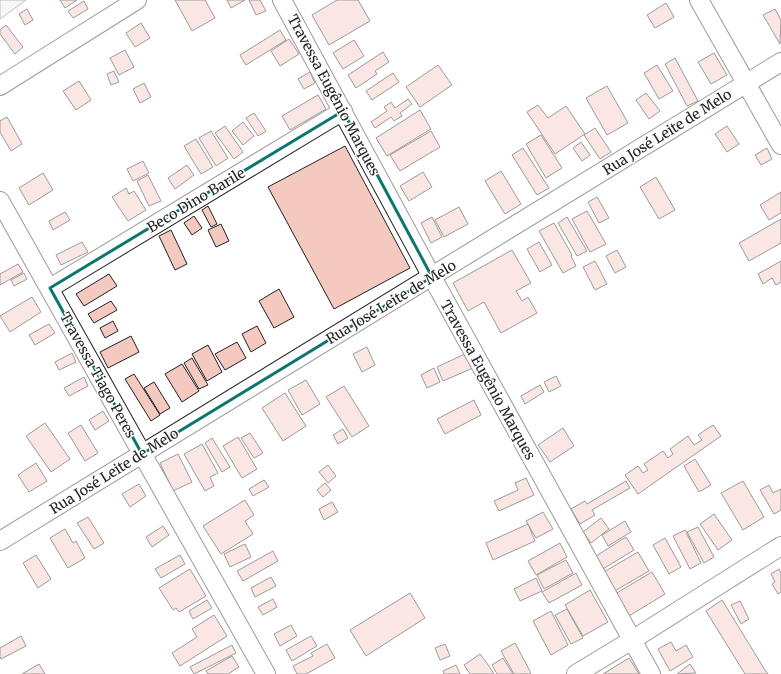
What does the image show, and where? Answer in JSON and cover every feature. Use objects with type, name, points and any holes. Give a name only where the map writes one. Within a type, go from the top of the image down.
[{"type":"street","points":[[0,86],[137,0]]},
{"type":"street","name":"Travessa Eugênio Marques","points":[[282,0],[432,277],[651,674]]},
{"type":"street","points":[[699,0],[781,145]]},
{"type":"street","name":"Rua José Leite de Melo","points":[[0,541],[781,62]]},
{"type":"street","name":"Beco Dino Barile","points":[[50,288],[343,111]]},
{"type":"street","name":"Travessa Tiago Peres","points":[[0,201],[266,674]]},
{"type":"street","points":[[576,674],[781,546]]},
{"type":"highlighted area","points":[[343,111],[432,277],[142,454],[50,288]]},
{"type":"shaded area","points":[[0,0],[26,0],[0,19]]},
{"type":"building","points":[[60,0],[77,0],[65,8]]},
{"type":"building","points":[[175,0],[205,0],[215,18],[192,31]]},
{"type":"building","points":[[227,0],[245,0],[231,8]]},
{"type":"building","points":[[249,0],[260,0],[266,11],[256,15]]},
{"type":"building","points":[[337,0],[358,0],[370,21],[329,45],[312,15]]},
{"type":"building","points":[[84,1],[88,9],[73,18],[68,11]]},
{"type":"building","points":[[666,3],[674,17],[655,28],[647,15]]},
{"type":"building","points":[[27,9],[33,20],[25,25],[19,14]]},
{"type":"building","points":[[775,9],[781,20],[780,44],[763,15]]},
{"type":"building","points":[[141,23],[150,38],[135,47],[126,33]]},
{"type":"building","points":[[6,25],[23,47],[15,54],[0,34],[0,30]]},
{"type":"building","points":[[280,30],[286,40],[246,65],[240,55]]},
{"type":"building","points":[[289,39],[299,54],[280,66],[271,51]]},
{"type":"building","points":[[354,40],[364,56],[343,69],[333,53]]},
{"type":"building","points":[[125,50],[134,67],[119,75],[110,58]]},
{"type":"building","points":[[383,52],[389,62],[375,71],[377,74],[356,88],[348,75]]},
{"type":"building","points":[[714,53],[727,75],[711,84],[698,62]]},
{"type":"building","points":[[675,58],[698,101],[687,106],[665,64]]},
{"type":"building","points":[[438,65],[452,85],[420,107],[406,87]]},
{"type":"building","points":[[657,65],[673,91],[659,99],[644,73]]},
{"type":"building","points":[[114,71],[119,82],[111,85],[107,74]]},
{"type":"building","points":[[310,72],[315,83],[304,89],[298,79]]},
{"type":"building","points":[[393,73],[399,82],[372,100],[366,91]]},
{"type":"building","points":[[79,81],[91,100],[76,110],[63,91]]},
{"type":"building","points":[[144,83],[151,97],[140,103],[133,89]]},
{"type":"building","points":[[607,86],[628,123],[607,135],[586,98]]},
{"type":"building","points":[[646,93],[660,111],[649,119],[636,100]]},
{"type":"building","points":[[318,95],[326,109],[290,130],[282,116]]},
{"type":"building","points":[[408,99],[412,104],[400,113],[402,116],[394,121],[391,117],[375,128],[371,122],[387,111],[384,107],[391,102],[395,108]]},
{"type":"building","points":[[538,105],[548,118],[566,106],[585,134],[555,154],[527,112]]},
{"type":"building","points":[[420,110],[431,129],[387,156],[376,138]]},
{"type":"building","points":[[254,113],[266,131],[258,136],[246,118]]},
{"type":"building","points":[[7,117],[22,144],[11,151],[0,132],[0,121]]},
{"type":"building","points":[[243,122],[254,136],[243,145],[232,131]]},
{"type":"building","points":[[225,126],[243,152],[234,159],[215,133]]},
{"type":"building","points":[[727,126],[739,144],[727,152],[715,134]]},
{"type":"building","points":[[595,128],[611,152],[600,159],[584,135]]},
{"type":"building","points":[[211,131],[228,158],[216,166],[199,138]]},
{"type":"building","points":[[431,131],[440,147],[400,171],[390,155]]},
{"type":"building","points":[[541,135],[562,168],[546,178],[526,144]]},
{"type":"building","points":[[196,139],[213,167],[201,174],[184,146]]},
{"type":"building","points":[[581,142],[590,155],[582,161],[573,148]]},
{"type":"building","points":[[345,146],[410,268],[334,309],[268,187]]},
{"type":"building","points":[[523,148],[549,188],[537,195],[512,155]]},
{"type":"building","points":[[767,148],[772,159],[761,165],[755,155]]},
{"type":"building","points":[[143,161],[149,173],[133,181],[127,169]]},
{"type":"building","points":[[187,165],[194,175],[175,189],[168,178]]},
{"type":"building","points":[[501,171],[521,204],[505,214],[485,181]]},
{"type":"building","points":[[423,172],[432,187],[409,201],[400,186]]},
{"type":"building","points":[[43,173],[53,190],[29,205],[19,188]]},
{"type":"building","points":[[148,175],[161,201],[149,206],[137,181]]},
{"type":"building","points":[[656,177],[675,210],[659,219],[640,187]]},
{"type":"building","points":[[126,188],[129,194],[134,191],[146,210],[128,221],[112,197]]},
{"type":"building","points":[[781,192],[781,213],[769,220],[760,205]]},
{"type":"building","points":[[597,197],[609,218],[599,223],[588,202]]},
{"type":"building","points":[[208,206],[217,224],[211,227],[202,210]]},
{"type":"building","points":[[459,207],[468,224],[444,237],[435,220]]},
{"type":"building","points":[[587,211],[606,244],[590,252],[572,219]]},
{"type":"building","points":[[65,212],[70,220],[53,230],[49,221]]},
{"type":"building","points":[[194,216],[202,228],[192,235],[184,223]]},
{"type":"building","points":[[432,217],[442,237],[431,243],[421,223]]},
{"type":"building","points":[[567,217],[587,251],[577,256],[558,223]]},
{"type":"building","points":[[781,219],[781,243],[749,261],[739,243]]},
{"type":"building","points":[[554,223],[572,255],[571,256],[576,266],[563,273],[539,231]]},
{"type":"building","points":[[221,224],[229,241],[216,247],[208,230]]},
{"type":"building","points":[[171,230],[187,264],[175,270],[159,236]]},
{"type":"building","points":[[82,242],[88,252],[61,265],[56,255]]},
{"type":"building","points":[[539,242],[552,265],[540,272],[527,249]]},
{"type":"building","points":[[512,250],[531,283],[516,291],[522,301],[528,297],[537,313],[501,333],[484,302],[468,311],[453,283]]},
{"type":"building","points":[[617,250],[626,267],[615,273],[606,256]]},
{"type":"building","points":[[595,261],[607,284],[595,290],[583,267]]},
{"type":"building","points":[[781,261],[781,282],[776,285],[772,278],[763,284],[758,274]]},
{"type":"building","points":[[18,264],[23,272],[0,285],[0,274]]},
{"type":"building","points":[[24,273],[27,279],[14,286],[11,280]]},
{"type":"building","points":[[109,274],[117,286],[84,306],[76,294]]},
{"type":"building","points":[[279,289],[294,317],[274,328],[259,301]]},
{"type":"building","points":[[32,297],[41,312],[10,332],[0,316]]},
{"type":"building","points":[[111,301],[117,310],[94,323],[88,314]]},
{"type":"building","points":[[113,321],[118,331],[105,338],[100,328]]},
{"type":"building","points":[[49,324],[55,333],[35,345],[29,335]]},
{"type":"building","points":[[257,326],[266,343],[251,352],[242,334]]},
{"type":"building","points":[[131,336],[139,352],[108,368],[100,352]]},
{"type":"building","points":[[237,342],[246,358],[225,370],[215,354]]},
{"type":"building","points":[[208,345],[222,372],[207,381],[192,354]]},
{"type":"building","points":[[367,347],[375,365],[362,372],[353,354]]},
{"type":"building","points":[[72,353],[76,362],[59,370],[55,362]]},
{"type":"building","points":[[467,353],[473,368],[443,381],[437,367]]},
{"type":"building","points":[[192,358],[208,385],[199,389],[184,363]]},
{"type":"building","points":[[182,364],[199,391],[182,402],[165,374]]},
{"type":"building","points":[[434,368],[440,382],[427,388],[421,375]]},
{"type":"building","points":[[134,374],[160,415],[151,421],[125,379]]},
{"type":"building","points":[[556,376],[561,386],[549,392],[544,382]]},
{"type":"building","points":[[84,377],[88,386],[69,396],[64,388]]},
{"type":"building","points":[[306,380],[320,404],[302,415],[288,390]]},
{"type":"building","points":[[154,382],[170,408],[160,414],[144,388]]},
{"type":"building","points":[[540,385],[544,392],[525,404],[521,396]]},
{"type":"building","points":[[344,386],[369,426],[352,437],[326,397]]},
{"type":"building","points":[[285,393],[306,426],[283,441],[262,408]]},
{"type":"building","points":[[474,400],[481,415],[445,434],[437,419]]},
{"type":"building","points":[[103,411],[109,421],[95,430],[89,420]]},
{"type":"building","points":[[45,423],[70,459],[51,472],[26,436]]},
{"type":"building","points":[[81,425],[98,453],[85,461],[68,433]]},
{"type":"building","points":[[713,425],[721,436],[638,494],[625,475],[638,466],[643,473],[648,470],[644,464],[663,451],[668,458],[673,454],[670,449],[688,436],[694,445],[702,440],[698,435]]},
{"type":"building","points":[[563,428],[574,446],[550,462],[538,445]]},
{"type":"building","points":[[343,429],[348,438],[338,444],[333,435]]},
{"type":"building","points":[[250,433],[263,453],[254,458],[241,438]]},
{"type":"building","points":[[238,437],[257,469],[242,478],[223,446]]},
{"type":"building","points":[[212,438],[230,467],[222,472],[205,443]]},
{"type":"building","points":[[202,444],[218,473],[210,477],[214,486],[205,491],[184,454]]},
{"type":"building","points":[[178,454],[192,482],[173,491],[160,463]]},
{"type":"building","points":[[695,459],[711,485],[699,492],[684,466]]},
{"type":"building","points":[[36,463],[47,481],[29,492],[18,475]]},
{"type":"building","points":[[328,465],[336,476],[328,483],[319,472]]},
{"type":"building","points":[[526,478],[534,495],[499,511],[494,501],[518,490],[515,483]]},
{"type":"building","points":[[264,480],[269,487],[253,496],[249,489]]},
{"type":"building","points":[[626,481],[630,488],[592,510],[595,515],[580,524],[571,509],[585,501],[587,504]]},
{"type":"building","points":[[743,481],[764,517],[743,530],[721,493]]},
{"type":"building","points":[[325,483],[331,490],[323,497],[317,490]]},
{"type":"building","points":[[139,484],[146,496],[130,507],[122,494]]},
{"type":"building","points":[[769,485],[773,493],[781,489],[781,510],[774,514],[760,490]]},
{"type":"building","points":[[245,500],[254,515],[245,521],[253,534],[221,554],[203,526]]},
{"type":"building","points":[[332,502],[338,512],[324,520],[319,509]]},
{"type":"building","points":[[543,512],[553,529],[536,538],[526,521]]},
{"type":"building","points":[[714,514],[732,540],[718,550],[700,524]]},
{"type":"building","points":[[88,517],[104,543],[94,549],[77,523]]},
{"type":"building","points":[[601,518],[609,529],[591,543],[583,532]]},
{"type":"building","points":[[625,521],[631,532],[608,546],[602,535]]},
{"type":"building","points":[[528,524],[535,541],[493,560],[486,543]]},
{"type":"building","points":[[163,526],[169,535],[152,547],[146,537]]},
{"type":"building","points":[[698,527],[714,557],[704,563],[687,532]]},
{"type":"building","points":[[65,529],[73,543],[76,541],[85,558],[68,568],[50,538]]},
{"type":"building","points":[[685,530],[701,563],[690,569],[673,536]]},
{"type":"building","points":[[626,537],[634,550],[603,569],[596,556]]},
{"type":"building","points":[[665,538],[681,567],[669,574],[653,545]]},
{"type":"building","points":[[560,543],[567,557],[536,575],[528,561]]},
{"type":"building","points":[[245,544],[251,557],[230,567],[224,554]]},
{"type":"building","points":[[273,551],[278,561],[243,581],[237,571]]},
{"type":"building","points":[[638,552],[649,571],[613,592],[602,573]]},
{"type":"building","points":[[36,555],[51,579],[38,588],[23,563]]},
{"type":"building","points":[[180,555],[185,564],[161,578],[155,569]]},
{"type":"building","points":[[566,560],[573,573],[544,589],[537,575]]},
{"type":"building","points":[[190,569],[206,596],[179,612],[176,608],[173,610],[159,588]]},
{"type":"building","points":[[779,569],[781,573],[781,592],[778,594],[772,584],[775,582],[771,574]]},
{"type":"building","points":[[652,572],[665,594],[629,616],[615,594]]},
{"type":"building","points":[[576,573],[582,585],[549,603],[542,592]]},
{"type":"building","points":[[271,577],[276,586],[255,597],[251,588]]},
{"type":"building","points":[[536,578],[542,591],[520,601],[514,589]]},
{"type":"building","points":[[590,590],[608,622],[583,636],[565,605]]},
{"type":"building","points":[[410,593],[425,618],[366,656],[350,630]]},
{"type":"building","points":[[273,599],[277,607],[263,615],[258,607]]},
{"type":"building","points":[[207,600],[212,608],[193,619],[189,611]]},
{"type":"building","points":[[722,600],[768,674],[745,674],[706,611]]},
{"type":"building","points":[[740,601],[749,619],[741,624],[731,605]]},
{"type":"building","points":[[567,609],[583,638],[571,644],[555,615]]},
{"type":"building","points":[[551,611],[568,645],[551,655],[533,621]]},
{"type":"building","points":[[214,615],[227,636],[180,666],[172,653],[197,637],[192,629]]},
{"type":"building","points":[[291,625],[297,636],[280,646],[274,634]]},
{"type":"building","points":[[21,636],[26,646],[1,659],[0,648]]},
{"type":"building","points":[[311,636],[317,646],[292,661],[286,650]]},
{"type":"building","points":[[671,642],[676,651],[686,645],[693,657],[670,671],[658,649]]},
{"type":"building","points":[[515,643],[531,673],[529,674],[514,674],[501,651]]},
{"type":"building","points":[[327,644],[335,658],[306,674],[297,674],[293,666],[313,656],[311,653]]},
{"type":"building","points":[[445,644],[450,656],[440,660],[435,648]]},
{"type":"building","points":[[232,645],[236,653],[194,674],[190,667]]},
{"type":"building","points":[[480,654],[494,674],[470,674],[464,665]]},
{"type":"building","points":[[232,656],[239,667],[228,674],[208,674],[206,671]]},
{"type":"building","points":[[503,658],[513,674],[497,674],[492,665]]},
{"type":"building","points":[[629,658],[639,674],[603,674]]},
{"type":"building","points":[[39,664],[45,674],[22,674]]},
{"type":"building","points":[[690,664],[696,673],[677,674]]},
{"type":"building","points":[[456,665],[460,674],[444,674],[443,671]]}]
